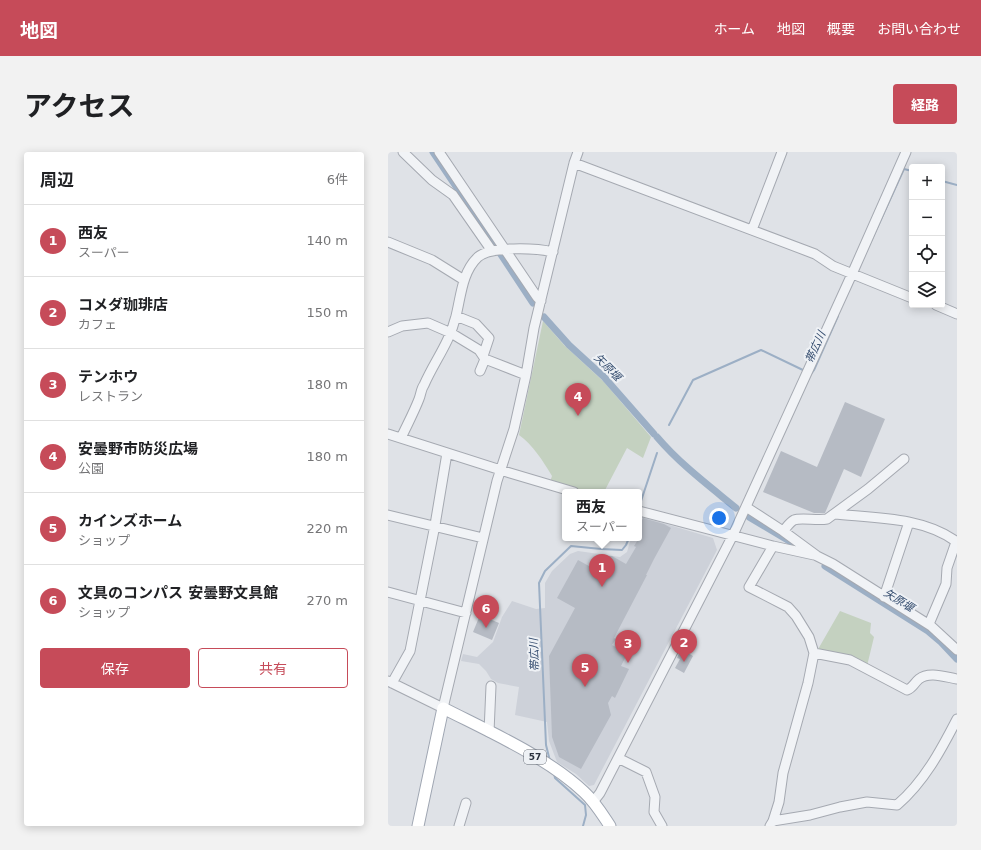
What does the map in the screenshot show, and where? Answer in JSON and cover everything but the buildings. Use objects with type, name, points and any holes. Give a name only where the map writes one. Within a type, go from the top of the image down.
[{"type":"main road","name":"57","points":[[443,708],[521,749],[557,770],[572,781],[593,802],[610,826]]},
{"type":"main road","points":[[418,826],[443,708]]},
{"type":"street","points":[[403,152],[432,180],[453,195],[492,251]]},
{"type":"street","points":[[439,152],[541,301]]},
{"type":"street","points":[[447,453],[435,525],[410,651],[390,682],[443,708],[483,538],[501,470],[514,429],[541,301],[574,163],[578,152]]},
{"type":"street","points":[[752,230],[782,152]]},
{"type":"street","points":[[593,802],[600,793],[733,535],[906,152]]},
{"type":"street","points":[[574,163],[815,254],[833,266],[909,297]]},
{"type":"street","points":[[388,242],[432,260],[464,280]]},
{"type":"street","points":[[401,438],[423,386],[451,333],[464,280],[475,260],[492,251],[524,249],[553,252]]},
{"type":"street","points":[[943,308],[957,314]]},
{"type":"street","points":[[456,316],[476,324],[489,338],[480,371]]},
{"type":"street","points":[[388,332],[402,326],[428,323],[451,333],[479,350],[484,358],[526,375]]},
{"type":"street","points":[[388,434],[564,489]]},
{"type":"street","points":[[783,531],[794,520],[800,518],[819,520],[827,519],[868,489],[904,458]]},
{"type":"street","points":[[746,507],[783,531],[817,556],[833,564],[929,624],[957,650]]},
{"type":"street","points":[[642,512],[800,553],[817,556]]},
{"type":"street","points":[[834,514],[909,522],[930,527],[957,542],[948,568],[946,584],[929,624]]},
{"type":"street","points":[[388,515],[435,525],[483,538]]},
{"type":"street","points":[[884,597],[909,522]]},
{"type":"street","points":[[772,824],[779,802],[783,773],[808,683],[814,654],[809,637],[796,616],[788,607],[749,587],[773,546]]},
{"type":"street","points":[[388,592],[466,613]]},
{"type":"street","points":[[814,654],[850,660],[907,690],[912,688],[919,679],[928,674],[957,679]]},
{"type":"street","points":[[489,732],[491,686]]},
{"type":"street","points":[[772,824],[840,807],[867,802],[897,805],[908,796],[924,776],[957,719]]},
{"type":"street","points":[[618,758],[646,772],[654,797],[654,812],[662,826]]},
{"type":"street","points":[[459,826],[466,803]]},
{"type":"shaded area","points":[[642,517],[713,538],[717,550],[594,785],[589,786],[576,774],[557,762],[549,741],[547,722],[515,715],[519,687],[498,683],[491,679],[479,664],[461,661],[463,654],[477,657],[493,642],[502,617],[512,601],[536,609],[545,608],[545,583],[552,571],[570,554],[578,551],[620,557],[627,552],[630,541],[642,541]]},
{"type":"green space","points":[[543,321],[564,345],[604,382],[651,437],[643,458],[627,448],[606,489],[575,489],[550,482],[552,476],[545,465],[533,448],[519,435]]},
{"type":"green space","points":[[840,611],[871,623],[870,633],[874,637],[867,666],[817,651]]},
{"type":"waterway","name":"矢原堰","points":[[433,152],[498,249]]},
{"type":"waterway","name":"帯広川","points":[[871,241],[904,169],[909,170]]},
{"type":"waterway","name":"帯広川","points":[[945,182],[957,185]]},
{"type":"waterway","name":"矢原堰","points":[[500,253],[533,303]]},
{"type":"waterway","name":"帯広川","points":[[809,373],[811,374],[814,370],[838,316]]},
{"type":"waterway","name":"矢原堰","points":[[544,317],[569,345],[604,377],[654,434]]},
{"type":"waterway","name":"帯広川","points":[[669,425],[693,380],[761,350],[805,371]]},
{"type":"waterway","name":"矢原堰","points":[[657,437],[705,483],[736,508]]},
{"type":"waterway","name":"帯広川","points":[[642,498],[657,453]]},
{"type":"waterway","name":"矢原堰","points":[[749,517],[796,545]]},
{"type":"waterway","name":"帯広川","points":[[550,761],[546,745],[539,583],[545,571],[571,546],[622,550],[628,541]]},
{"type":"waterway","name":"矢原堰","points":[[825,566],[928,631],[957,659]]},
{"type":"waterway","name":"帯広川","points":[[554,773],[555,778],[585,805],[586,815],[583,826]]},
{"type":"place","name":"安曇野市防災広場","points":[[578,416]]},
{"type":"place","name":"西友","points":[[602,587]]},
{"type":"place","name":"文具のコンパス 安曇野文具館","points":[[486,628]]},
{"type":"place","name":"コメダ珈琲店","points":[[684,662]]},
{"type":"place","name":"テンホウ","points":[[628,663]]},
{"type":"place","name":"カインズホーム","points":[[585,687]]}]
